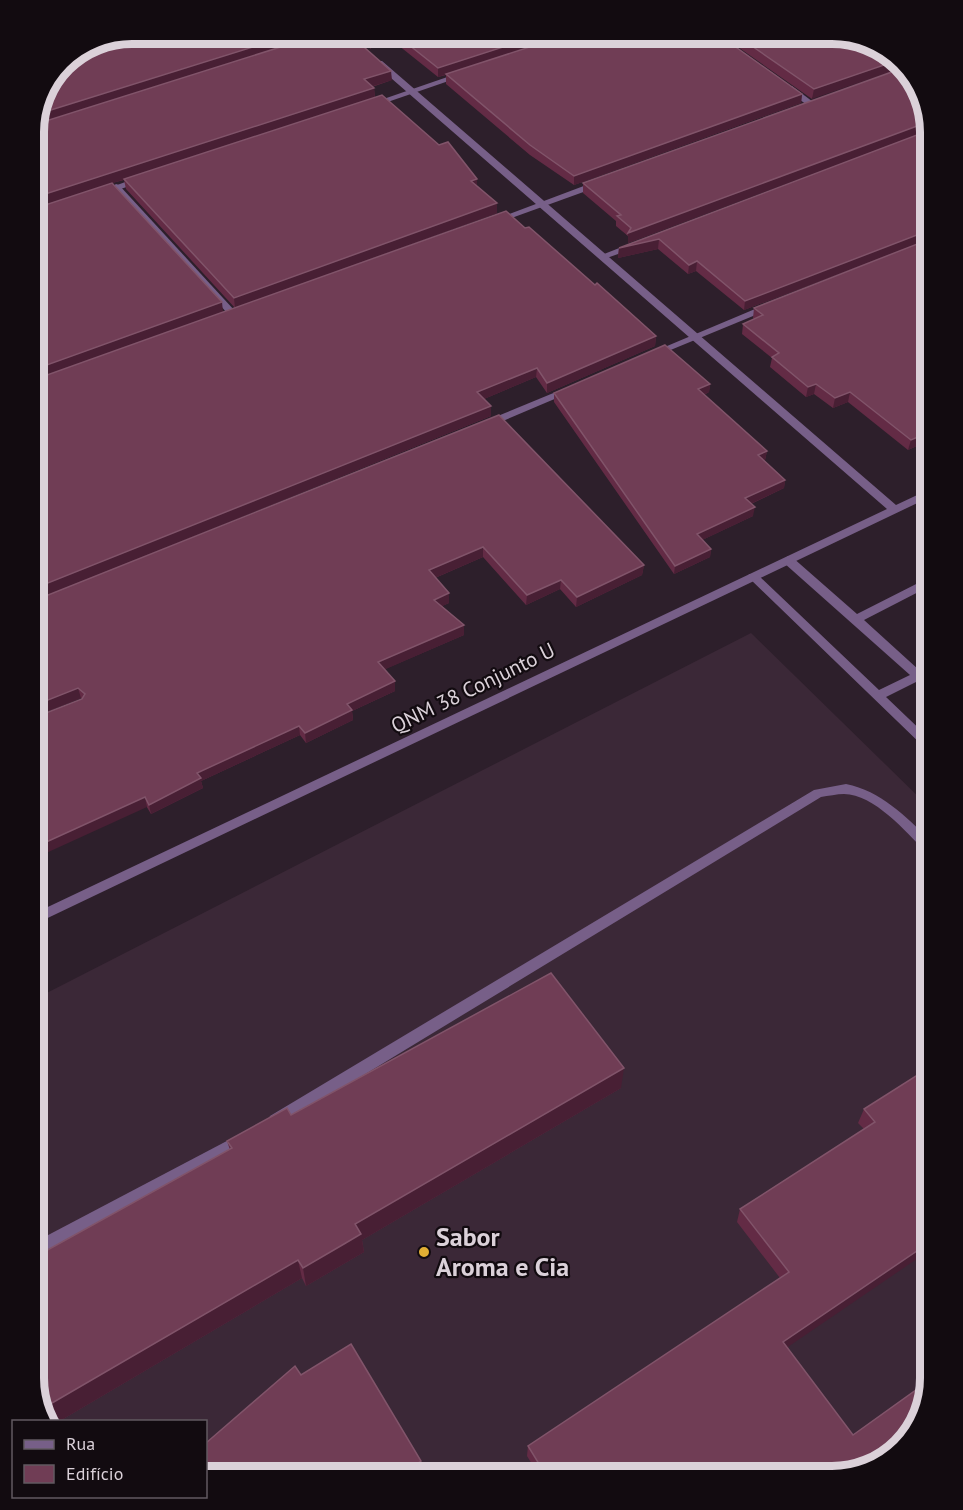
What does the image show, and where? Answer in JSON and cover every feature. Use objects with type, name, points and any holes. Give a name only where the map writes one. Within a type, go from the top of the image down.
[{"type":"street","points":[[370,55],[895,510]]},
{"type":"street","points":[[368,106],[468,73]]},
{"type":"street","points":[[785,85],[813,105]]},
{"type":"street","points":[[802,109],[824,101]]},
{"type":"street","points":[[95,194],[149,177]]},
{"type":"street","points":[[488,223],[611,179]]},
{"type":"street","points":[[116,187],[232,313]]},
{"type":"street","points":[[604,256],[637,244]]},
{"type":"street","points":[[643,358],[781,302]]},
{"type":"street","points":[[221,318],[243,309]]},
{"type":"street","points":[[473,429],[580,385]]},
{"type":"street","name":"QNM 38 Conjunto U","points":[[44,915],[920,498]]},
{"type":"street","points":[[788,560],[919,677],[878,696]]},
{"type":"street","points":[[753,577],[920,736]]},
{"type":"street","points":[[856,619],[920,586]]},
{"type":"street","points":[[44,1245],[258,1131],[818,793],[848,789],[867,796],[896,815],[920,838]]},
{"type":"shaded area","points":[[751,633],[920,798],[920,1379],[917,1402],[913,1412],[905,1428],[886,1448],[860,1462],[832,1466],[207,1466],[207,1420],[54,1420],[45,1396],[44,1379],[44,994]]},
{"type":"building","points":[[263,44],[46,112],[58,82],[69,69],[82,58],[114,45]]},
{"type":"building","points":[[290,44],[360,44],[391,71],[364,79],[374,88],[44,194],[44,121]]},
{"type":"building","points":[[408,44],[512,44],[438,68]]},
{"type":"building","points":[[539,44],[732,44],[802,94],[574,176],[530,145],[446,74]]},
{"type":"building","points":[[749,44],[849,45],[871,53],[888,64],[814,89]]},
{"type":"building","points":[[896,71],[905,82],[918,114],[919,125],[628,233],[631,228],[617,216],[621,215],[583,183]]},
{"type":"building","points":[[382,95],[439,145],[448,142],[477,179],[471,181],[497,203],[234,298],[124,179]]},
{"type":"building","points":[[920,134],[920,234],[745,301],[697,261],[689,265],[659,239],[619,248]]},
{"type":"building","points":[[112,183],[222,302],[44,366],[44,205]]},
{"type":"building","points":[[506,211],[525,228],[529,227],[595,285],[597,283],[656,336],[547,383],[537,368],[477,392],[491,406],[44,585],[44,376]]},
{"type":"building","points":[[920,243],[920,436],[911,440],[850,392],[835,398],[816,384],[808,387],[772,357],[779,353],[743,324],[763,315],[754,308]]},
{"type":"building","points":[[665,345],[710,384],[698,389],[767,451],[758,455],[785,480],[745,498],[755,507],[697,534],[711,549],[675,566],[554,393]]},
{"type":"building","points":[[499,415],[644,565],[577,597],[561,580],[527,595],[483,547],[429,570],[449,593],[434,600],[464,625],[378,662],[395,681],[347,704],[352,710],[305,733],[299,726],[197,773],[201,778],[149,805],[145,797],[44,843],[44,714],[82,699],[85,694],[78,688],[44,702],[44,597]]},
{"type":"building","points":[[551,973],[624,1068],[355,1224],[361,1234],[344,1244],[303,1268],[298,1260],[48,1406],[44,1379],[44,1252],[232,1148],[227,1141],[287,1108],[291,1115]]},
{"type":"building","points":[[920,1073],[920,1249],[783,1342],[853,1435],[919,1388],[913,1412],[898,1437],[881,1452],[849,1465],[540,1466],[528,1446],[789,1272],[740,1209],[875,1122],[864,1109]]},
{"type":"building","points":[[351,1344],[421,1461],[414,1466],[207,1466],[207,1442],[295,1366],[301,1375]]},
{"type":"place","name":"Sabor Aroma e Cia","points":[[424,1252]]}]
